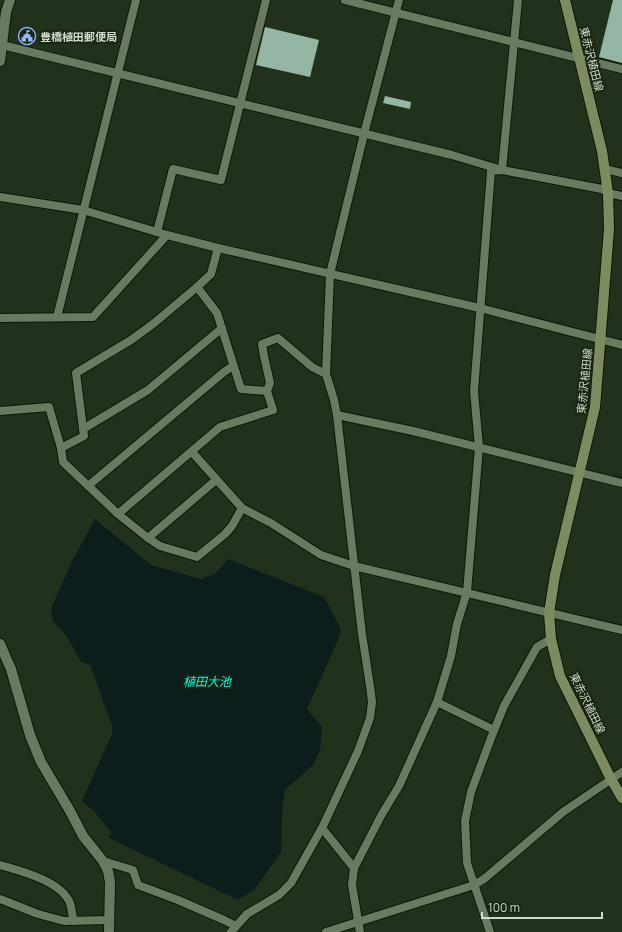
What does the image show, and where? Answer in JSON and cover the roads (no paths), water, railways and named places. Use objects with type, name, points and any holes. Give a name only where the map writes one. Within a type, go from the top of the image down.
[{"type":"main road","name":"東赤沢植田線","points":[[565,0],[602,151],[608,194],[609,229],[595,407],[578,473],[555,576],[549,613],[552,639],[560,676],[622,798]]},
{"type":"street","points":[[0,61],[6,12],[10,0]]},
{"type":"street","points":[[57,317],[136,0]]},
{"type":"street","points":[[157,232],[173,169],[221,180],[266,0]]},
{"type":"street","points":[[345,0],[580,60],[622,69]]},
{"type":"street","points":[[103,861],[133,870],[138,885],[224,920],[235,930],[247,914],[279,894],[291,883],[322,828],[358,751],[370,718],[372,702],[354,566],[338,415],[326,374],[330,274],[364,134],[399,0]]},
{"type":"street","points":[[502,170],[518,0]]},
{"type":"street","points":[[2,45],[452,155],[502,170],[602,189],[608,194],[622,196]]},
{"type":"street","points":[[605,169],[622,173]]},
{"type":"street","points":[[360,932],[352,884],[354,868],[382,814],[399,786],[437,702],[451,656],[457,624],[467,592],[479,447],[474,391],[491,170],[502,170]]},
{"type":"street","points":[[0,197],[83,210],[167,235],[218,248],[481,308],[622,344]]},
{"type":"street","points":[[0,318],[93,317],[167,235]]},
{"type":"street","points":[[61,448],[84,436],[76,373],[131,340],[153,324],[197,287],[211,274],[218,248]]},
{"type":"street","points":[[197,287],[217,314],[240,389],[267,391]]},
{"type":"street","points":[[83,429],[148,390],[222,328]]},
{"type":"street","points":[[118,514],[220,427],[274,410],[267,391],[270,383],[262,344],[278,338],[312,367],[326,374]]},
{"type":"street","points":[[88,486],[233,366]]},
{"type":"street","points":[[0,411],[49,408],[61,448],[63,462],[118,514],[160,546],[197,558],[225,534],[232,526],[242,508]]},
{"type":"street","points":[[338,415],[413,430],[622,483]]},
{"type":"street","points":[[192,452],[242,508],[271,523],[321,555],[354,566],[622,630]]},
{"type":"street","points":[[148,538],[216,480]]},
{"type":"street","points":[[490,932],[467,863],[465,821],[471,792],[504,706],[537,647],[552,639]]},
{"type":"street","points":[[0,644],[11,669],[30,735],[41,762],[83,836],[103,861],[108,870],[110,882],[109,932]]},
{"type":"street","points":[[437,702],[494,730]]},
{"type":"street","points":[[326,932],[474,885],[489,875],[563,812],[622,772]]},
{"type":"street","points":[[322,828],[354,868]]},
{"type":"street","points":[[0,865],[31,874],[60,889],[70,902],[74,921]]},
{"type":"street","points":[[0,899],[38,914],[64,921],[109,920]]},
{"type":"water","name":"植田大池","points":[[95,519],[151,565],[201,579],[216,573],[228,559],[324,597],[341,629],[338,640],[307,709],[322,727],[320,750],[313,765],[285,790],[282,813],[281,852],[255,889],[238,900],[109,838],[111,832],[94,811],[82,801],[112,734],[112,725],[90,665],[81,662],[66,635],[53,621],[51,609],[71,563]]},
{"type":"place","name":"豊橋植田郵便局","points":[[27,36]]}]
